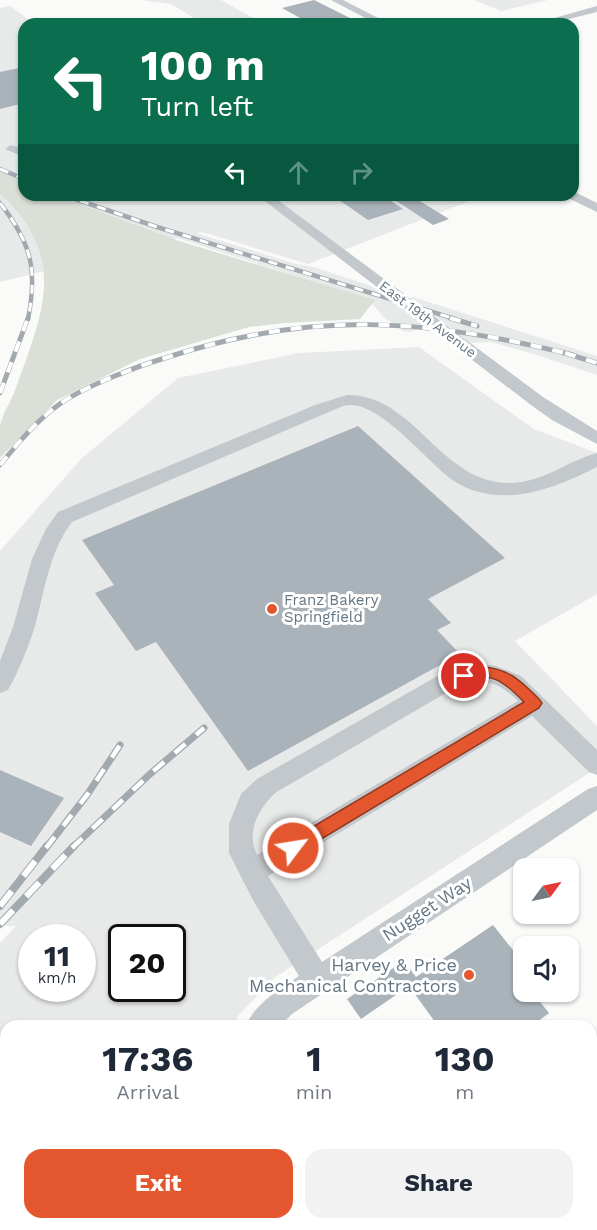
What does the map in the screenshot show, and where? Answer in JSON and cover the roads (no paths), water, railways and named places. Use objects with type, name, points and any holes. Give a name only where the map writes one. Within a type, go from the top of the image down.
[{"type":"street","points":[[336,0],[373,18]]},
{"type":"street","points":[[561,18],[597,9]]},
{"type":"street","points":[[11,149],[18,151]]},
{"type":"street","points":[[579,198],[597,208]]},
{"type":"street","name":"East 19th Avenue","points":[[271,201],[551,411],[597,438]]},
{"type":"street","points":[[0,684],[19,642],[40,568],[55,528],[65,517],[346,400],[363,402],[381,409],[463,478],[488,487],[526,488],[544,484],[597,459]]},
{"type":"street","points":[[317,980],[242,853],[241,824],[250,802],[266,786],[449,680],[478,672],[498,674],[513,682],[597,765]]},
{"type":"street","points":[[252,872],[534,703]]},
{"type":"street","name":"Nugget Way","points":[[266,1020],[282,1004],[317,980],[597,797]]},
{"type":"railway","points":[[0,169],[18,176]]},
{"type":"railway","points":[[81,201],[157,227],[455,319]]},
{"type":"railway","points":[[0,203],[19,231],[29,257],[32,285],[28,319]]},
{"type":"railway","points":[[0,393],[28,318]]},
{"type":"railway","points":[[450,318],[477,326]]},
{"type":"railway","points":[[0,465],[44,417],[61,403],[84,390],[165,358],[270,332],[320,326],[418,327],[467,333],[567,354]]},
{"type":"railway","points":[[567,354],[573,355]]},
{"type":"railway","points":[[567,354],[597,363]]},
{"type":"railway","points":[[73,847],[150,774],[204,728]]},
{"type":"railway","points":[[46,848],[87,795],[120,745]]},
{"type":"railway","points":[[0,906],[47,846]]},
{"type":"railway","points":[[0,924],[73,847]]},
{"type":"place","name":"Franz Bakery Springfield","points":[[272,609]]},
{"type":"place","name":"Harvey & Price Mechanical Contractors","points":[[469,975]]}]
